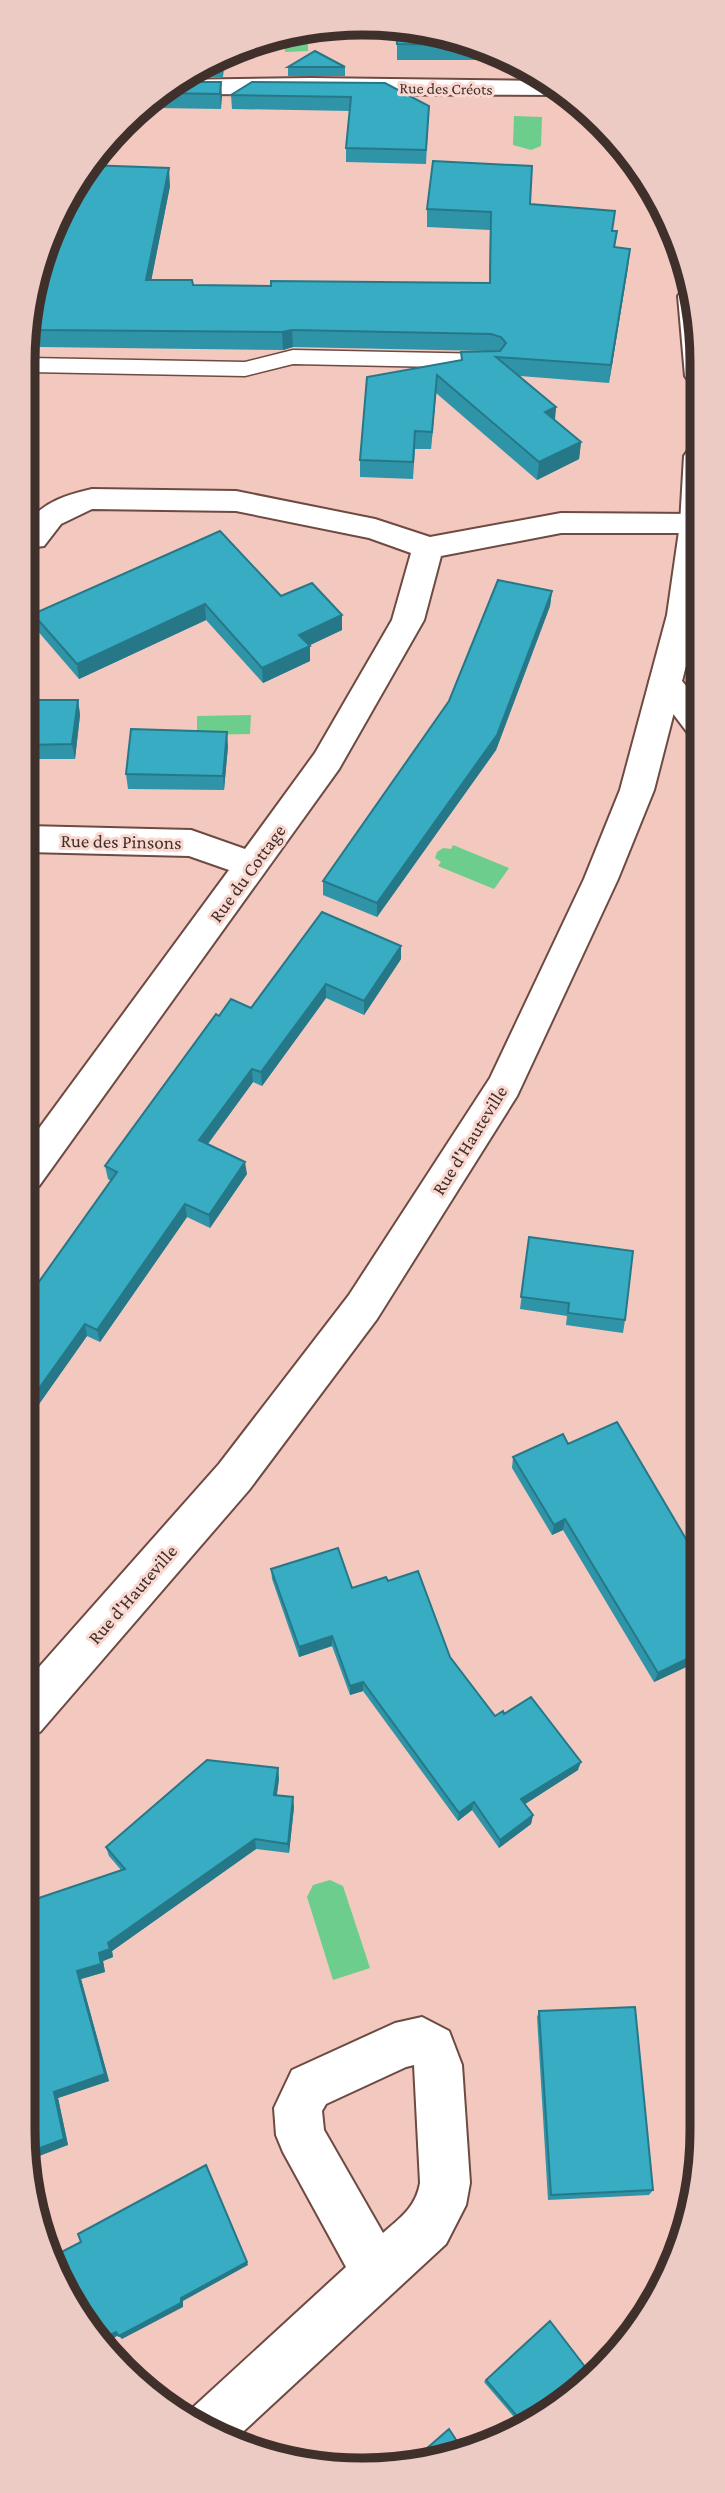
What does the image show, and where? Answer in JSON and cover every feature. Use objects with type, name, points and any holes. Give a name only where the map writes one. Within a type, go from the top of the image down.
[{"type":"street","name":"Rue des Créots","points":[[185,88],[310,86],[542,89]]},
{"type":"street","points":[[35,535],[39,526],[52,513],[71,504],[92,499],[236,501],[375,530],[428,548],[561,523],[690,524]]},
{"type":"street","name":"Rue du Cottage","points":[[35,1163],[327,761],[408,620],[428,548]]},
{"type":"street","name":"Rue d'Hauteville","points":[[35,1704],[234,1477],[363,1307],[504,1086],[601,879],[632,802],[683,615],[690,562]]},
{"type":"street","points":[[665,682],[690,713]]},
{"type":"street","name":"Rue des Pinsons","points":[[35,839],[191,843],[253,865]]},
{"type":"street","points":[[214,2422],[377,2272]]},
{"type":"lane","points":[[35,365],[245,369],[293,358],[489,361]]},
{"type":"shaded area","points":[[308,40],[308,51],[285,52],[285,44]]},
{"type":"shaded area","points":[[514,116],[542,117],[541,146],[531,150],[513,145]]},
{"type":"shaded area","points":[[251,715],[250,734],[197,735],[197,716]]},
{"type":"shaded area","points":[[453,845],[509,868],[494,889],[438,866],[441,862],[435,858],[437,852],[443,848],[451,849]]},
{"type":"shaded area","points":[[330,1880],[343,1886],[370,1968],[333,1980],[307,1897],[313,1885]]},
{"type":"building","points":[[397,37],[441,45],[397,44]]},
{"type":"building","points":[[315,51],[345,67],[288,67]]},
{"type":"building","points":[[194,82],[221,82],[220,94],[176,93]]},
{"type":"building","points":[[252,82],[385,83],[429,106],[426,150],[346,148],[351,97],[231,95]]},
{"type":"building","points":[[433,161],[532,166],[530,204],[615,211],[612,231],[617,231],[614,247],[630,249],[611,365],[496,357],[556,407],[545,412],[581,442],[539,462],[437,375],[432,432],[415,431],[413,462],[360,460],[367,377],[462,360],[461,352],[500,351],[506,343],[501,337],[491,334],[292,330],[38,330],[41,299],[52,257],[79,199],[101,165],[169,168],[146,280],[192,280],[193,285],[271,286],[271,281],[490,283],[491,212],[427,209]]},
{"type":"building","points":[[220,531],[281,596],[312,583],[342,615],[299,635],[310,646],[262,668],[205,604],[77,664],[35,613]]},
{"type":"building","points":[[498,580],[552,591],[497,735],[377,903],[323,881],[449,701]]},
{"type":"building","points":[[35,700],[78,700],[72,744],[35,745]]},
{"type":"building","points":[[131,729],[227,732],[223,776],[126,774]]},
{"type":"building","points":[[322,912],[401,946],[364,1001],[326,984],[261,1072],[252,1069],[199,1140],[245,1162],[209,1215],[185,1204],[97,1330],[85,1324],[35,1394],[35,1287],[117,1172],[105,1166],[216,1014],[219,1016],[231,999],[251,1008]]},
{"type":"building","points":[[529,1237],[633,1251],[625,1320],[568,1313],[569,1303],[521,1297]]},
{"type":"building","points":[[617,1422],[690,1544],[690,1657],[658,1673],[565,1519],[554,1525],[513,1457],[563,1434],[568,1444]]},
{"type":"building","points":[[338,1548],[352,1588],[386,1577],[388,1581],[418,1571],[450,1657],[495,1716],[503,1711],[504,1714],[531,1697],[581,1762],[521,1799],[533,1815],[500,1840],[474,1802],[459,1813],[363,1682],[350,1686],[332,1636],[299,1647],[271,1569]]},
{"type":"building","points":[[207,1760],[278,1768],[274,1795],[293,1797],[288,1844],[255,1839],[108,1943],[110,1949],[99,1953],[101,1964],[77,1971],[105,2074],[54,2092],[64,2139],[36,2150],[35,1899],[125,1869],[106,1847]]},
{"type":"building","points":[[635,2007],[653,2190],[551,2195],[539,2011]]},
{"type":"building","points":[[206,2165],[247,2262],[181,2298],[181,2303],[119,2336],[116,2332],[108,2336],[79,2294],[59,2253],[81,2242],[78,2234]]},
{"type":"building","points":[[550,2321],[587,2369],[544,2403],[519,2418],[486,2380]]},
{"type":"building","points":[[449,2429],[459,2444],[447,2447],[422,2453]]}]
